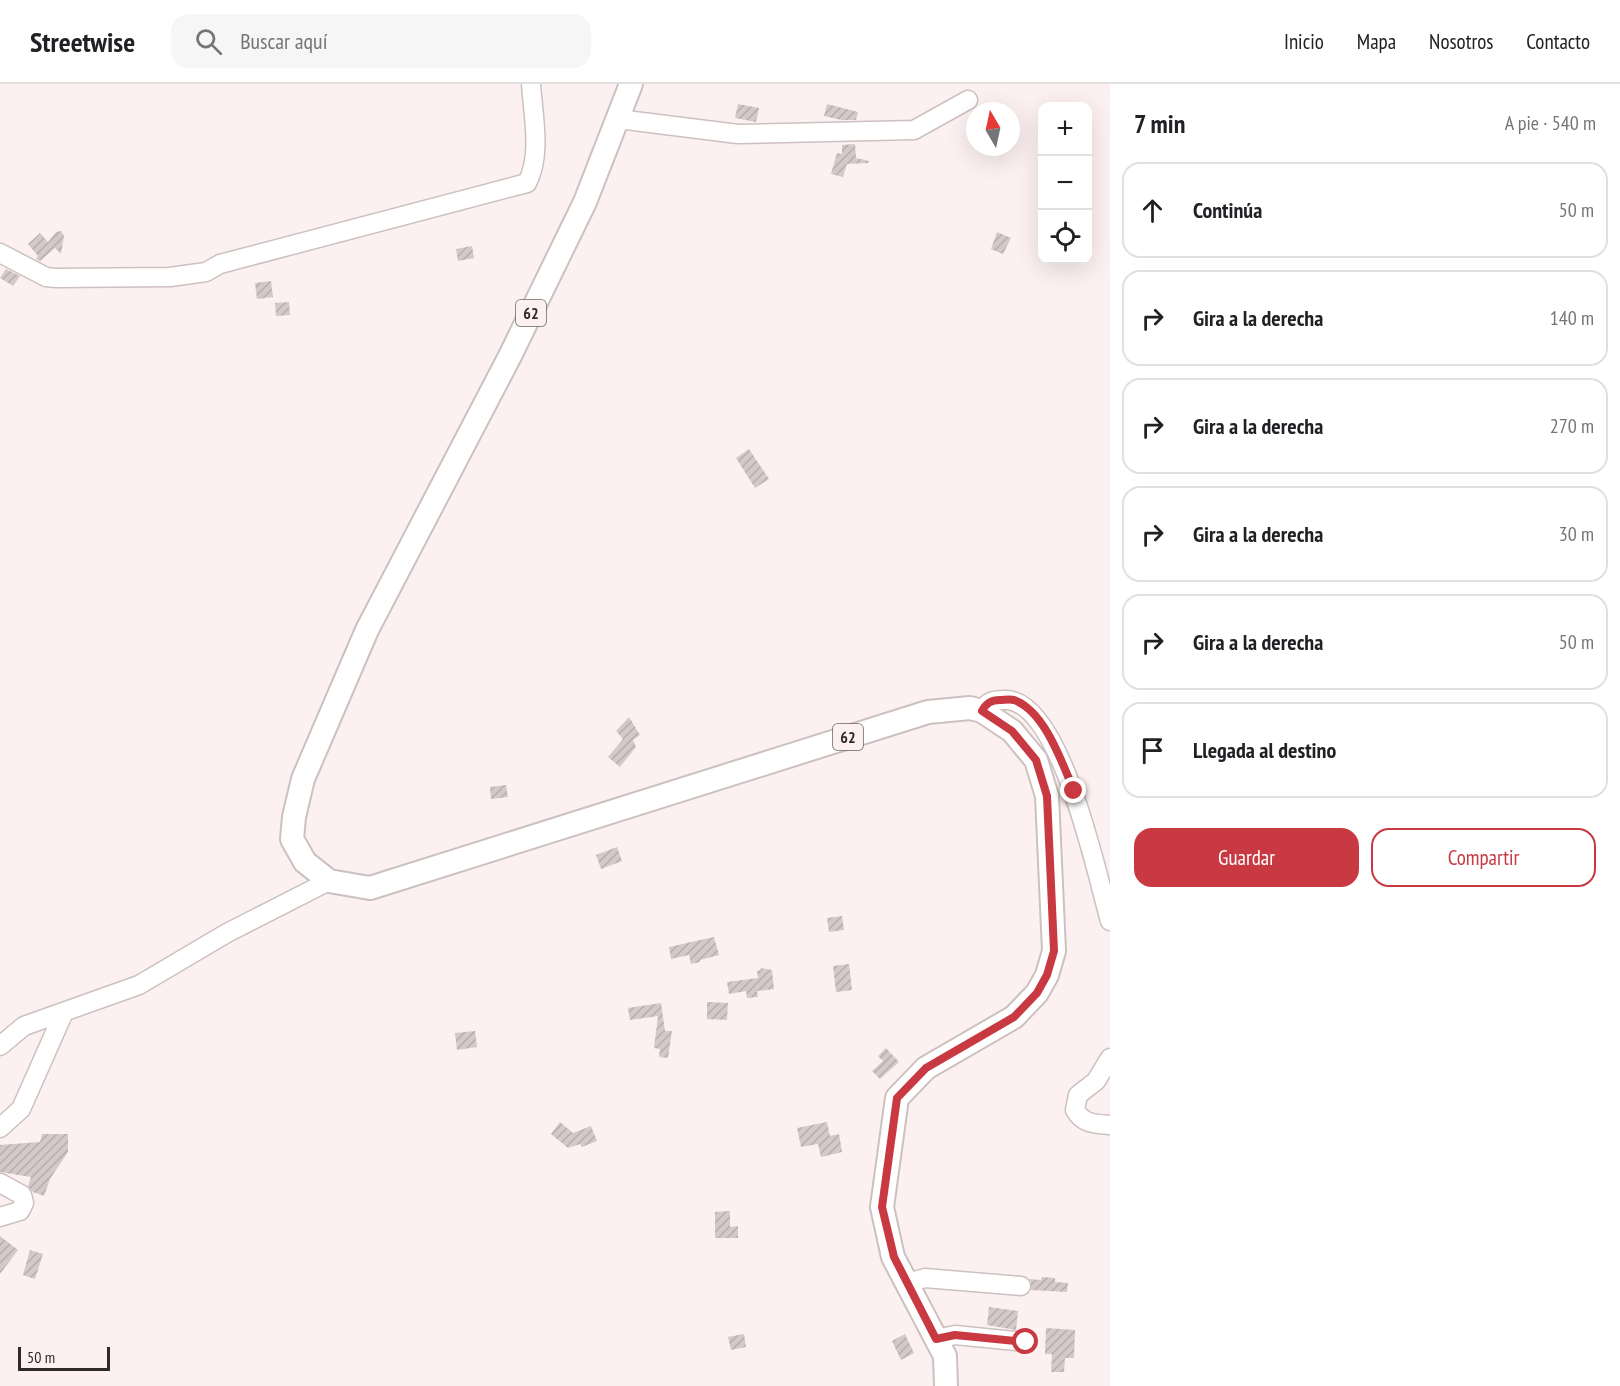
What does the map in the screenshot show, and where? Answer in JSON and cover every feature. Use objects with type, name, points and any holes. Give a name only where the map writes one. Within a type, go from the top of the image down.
[{"type":"main road","name":"62","points":[[631,84],[585,202],[510,356],[367,630],[303,779],[294,817],[292,839],[305,862],[329,881],[370,888],[928,712],[969,708],[982,711]]},
{"type":"main road","points":[[946,1386],[945,1356],[894,1257],[882,1207],[897,1098],[926,1068],[1014,1017],[1037,993],[1047,975],[1054,951],[1047,796],[1042,778],[1036,760],[1012,731],[982,711]]},
{"type":"street","points":[[0,253],[46,277],[170,277],[206,272],[219,264],[526,183],[532,172],[534,149],[531,84]]},
{"type":"street","points":[[618,119],[738,134],[914,130],[968,100]]},
{"type":"street","points":[[982,711],[985,705],[993,700],[1013,699],[1032,712],[1056,748],[1074,791],[1110,921]]},
{"type":"street","points":[[0,1046],[24,1026],[139,985],[227,933],[294,901],[329,881]]},
{"type":"street","points":[[0,1128],[21,1109],[64,1012]]},
{"type":"street","points":[[1110,1058],[1096,1081],[1078,1095],[1075,1110],[1078,1116],[1088,1123],[1110,1125]]},
{"type":"street","points":[[0,1183],[22,1195],[24,1203],[20,1211],[0,1217]]},
{"type":"street","points":[[907,1283],[925,1278],[1021,1286]]},
{"type":"street","points":[[936,1339],[955,1335],[1026,1342]]},
{"type":"building","points":[[738,104],[759,108],[756,122],[735,118]]},
{"type":"building","points":[[827,104],[858,112],[856,120],[841,120],[824,116]]},
{"type":"building","points":[[855,144],[856,158],[869,161],[868,163],[847,164],[843,177],[831,174],[837,153],[842,154],[842,145]]},
{"type":"building","points":[[61,231],[64,236],[61,254],[55,248],[40,261],[36,259],[38,256],[28,244],[40,233],[48,242],[56,232]]},
{"type":"building","points":[[997,232],[1011,238],[1003,254],[991,249]]},
{"type":"building","points":[[472,246],[474,258],[458,261],[456,249]]},
{"type":"building","points":[[6,269],[20,276],[13,286],[0,278]]},
{"type":"building","points":[[271,281],[273,297],[257,299],[255,283]]},
{"type":"building","points":[[289,302],[290,315],[276,316],[275,303]]},
{"type":"building","points":[[749,449],[769,479],[755,488],[736,458]]},
{"type":"building","points":[[629,717],[640,735],[633,740],[636,747],[620,767],[608,757],[623,739],[616,731]]},
{"type":"building","points":[[506,785],[508,797],[491,799],[490,787]]},
{"type":"building","points":[[617,847],[622,861],[601,869],[596,855]]},
{"type":"building","points":[[842,916],[844,930],[829,932],[827,918]]},
{"type":"building","points":[[714,937],[719,955],[691,964],[689,955],[671,959],[669,947]]},
{"type":"building","points":[[849,964],[852,990],[836,992],[833,966]]},
{"type":"building","points":[[760,968],[772,970],[774,989],[757,991],[758,997],[747,998],[746,991],[729,994],[727,982],[758,978],[757,971],[761,970]]},
{"type":"building","points":[[707,1002],[728,1003],[727,1020],[707,1019]]},
{"type":"building","points":[[661,1003],[665,1031],[672,1031],[668,1058],[659,1057],[660,1049],[654,1048],[658,1016],[630,1020],[628,1008]]},
{"type":"building","points":[[475,1031],[477,1047],[457,1050],[455,1033]]},
{"type":"building","points":[[886,1048],[899,1062],[880,1079],[872,1071],[883,1061],[878,1056]]},
{"type":"building","points":[[560,1122],[573,1133],[591,1126],[597,1141],[582,1147],[580,1144],[568,1148],[551,1134]]},
{"type":"building","points":[[827,1122],[830,1136],[839,1134],[842,1152],[821,1157],[818,1144],[801,1147],[797,1128]]},
{"type":"building","points":[[42,1134],[68,1134],[68,1152],[50,1179],[44,1196],[33,1192],[28,1186],[31,1177],[0,1172],[0,1145],[40,1142]]},
{"type":"building","points":[[730,1211],[730,1227],[738,1226],[738,1238],[715,1238],[715,1212]]},
{"type":"building","points":[[0,1236],[18,1250],[0,1274]]},
{"type":"building","points":[[30,1250],[43,1254],[35,1279],[23,1275]]},
{"type":"building","points":[[1042,1277],[1055,1278],[1055,1282],[1068,1283],[1067,1292],[1031,1290],[1029,1279],[1041,1280]]},
{"type":"building","points":[[989,1307],[1018,1311],[1016,1330],[987,1325]]},
{"type":"building","points":[[1046,1328],[1075,1330],[1074,1358],[1065,1358],[1064,1372],[1051,1372],[1052,1354],[1045,1354]]},
{"type":"building","points":[[744,1334],[746,1347],[731,1350],[728,1337]]},
{"type":"building","points":[[905,1334],[914,1353],[901,1360],[892,1341]]},
{"type":"route","points":[[1026,1342],[955,1335],[936,1339],[894,1257],[882,1207],[897,1098],[926,1068],[1014,1017],[1037,993],[1047,975],[1054,951],[1047,796],[1036,760],[1012,731],[982,711],[985,705],[993,700],[1013,699],[1032,712],[1056,748],[1074,791]]}]
